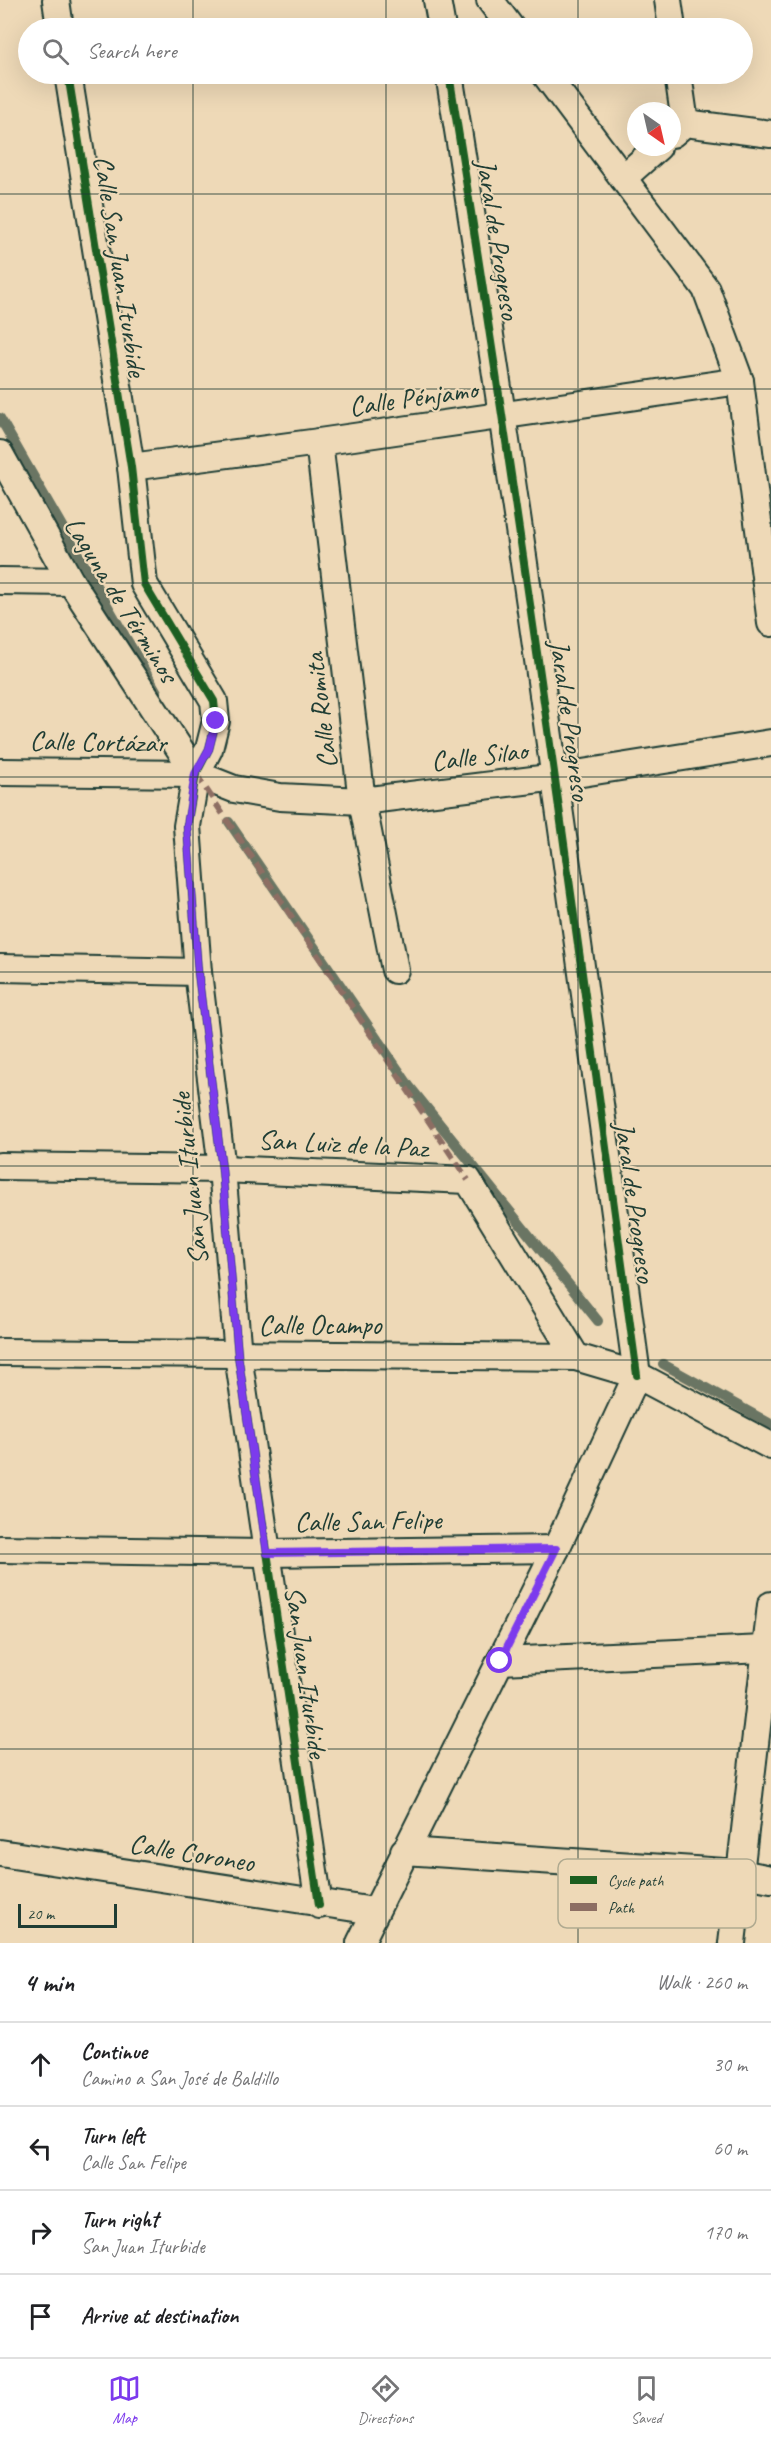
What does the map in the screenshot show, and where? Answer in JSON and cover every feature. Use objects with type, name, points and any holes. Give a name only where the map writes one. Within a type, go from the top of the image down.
[{"type":"street","points":[[56,0],[59,18]]},
{"type":"street","points":[[437,0],[440,18]]},
{"type":"street","points":[[490,0],[504,18]]},
{"type":"street","points":[[668,0],[671,18]]},
{"type":"street","name":"Calle San Juan Iturbide","points":[[70,84],[131,466]]},
{"type":"street","name":"Jaral de Progreso","points":[[451,84],[504,415],[556,777],[637,1375]]},
{"type":"street","points":[[552,84],[706,289],[740,381],[771,623]]},
{"type":"street","points":[[678,84],[678,102]]},
{"type":"street","points":[[681,129],[771,134]]},
{"type":"street","points":[[623,178],[648,156]]},
{"type":"street","name":"Calle Pénjamo","points":[[131,466],[319,442],[740,381]]},
{"type":"street","name":"Calle Romita","points":[[319,442],[362,801],[395,970]]},
{"type":"street","name":"Laguna de Términos","points":[[0,454],[71,582],[195,774]]},
{"type":"street","name":"San Juan Iturbide","points":[[131,466],[144,584],[214,701],[216,721],[209,749],[195,774],[187,826],[198,972],[222,1169],[238,1355],[319,1905]]},
{"type":"street","points":[[0,581],[71,582]]},
{"type":"street","name":"Calle Silao","points":[[195,774],[234,789],[280,797],[362,801],[556,777],[771,743]]},
{"type":"street","name":"Calle Cortázar","points":[[0,772],[195,774]]},
{"type":"street","points":[[0,968],[198,972]]},
{"type":"street","name":"San Luiz de la Paz","points":[[0,1166],[222,1169],[468,1180],[576,1357]]},
{"type":"street","name":"Calle Ocampo","points":[[0,1352],[576,1357],[637,1375],[771,1446]]},
{"type":"street","points":[[360,1943],[556,1549],[637,1375]]},
{"type":"street","name":"Calle San Felipe","points":[[0,1549],[267,1553],[556,1549]]},
{"type":"street","points":[[742,1859],[764,1649],[771,1605]]},
{"type":"street","points":[[500,1661],[764,1649]]},
{"type":"street","points":[[404,1851],[558,1862]]},
{"type":"street","name":"Calle Coroneo","points":[[0,1853],[319,1905],[374,1911]]},
{"type":"street","points":[[756,1877],[771,1880]]},
{"type":"street","points":[[732,1943],[734,1928]]},
{"type":"waterway","points":[[0,418],[157,692]]},
{"type":"waterway","points":[[229,822],[410,1087],[598,1321]]},
{"type":"waterway","points":[[663,1364],[771,1424]]},
{"type":"marked path","points":[[196,774],[468,1180]]},
{"type":"cycle path","points":[[70,84],[131,467],[144,584],[214,701],[216,721],[209,749],[196,774],[187,826],[198,972],[222,1169],[238,1355],[319,1905]]},
{"type":"cycle path","points":[[451,84],[524,561],[637,1375]]},
{"type":"route","points":[[216,721],[209,749],[195,774],[187,826],[198,972],[222,1169],[238,1355],[267,1553],[556,1549],[500,1661]]}]
